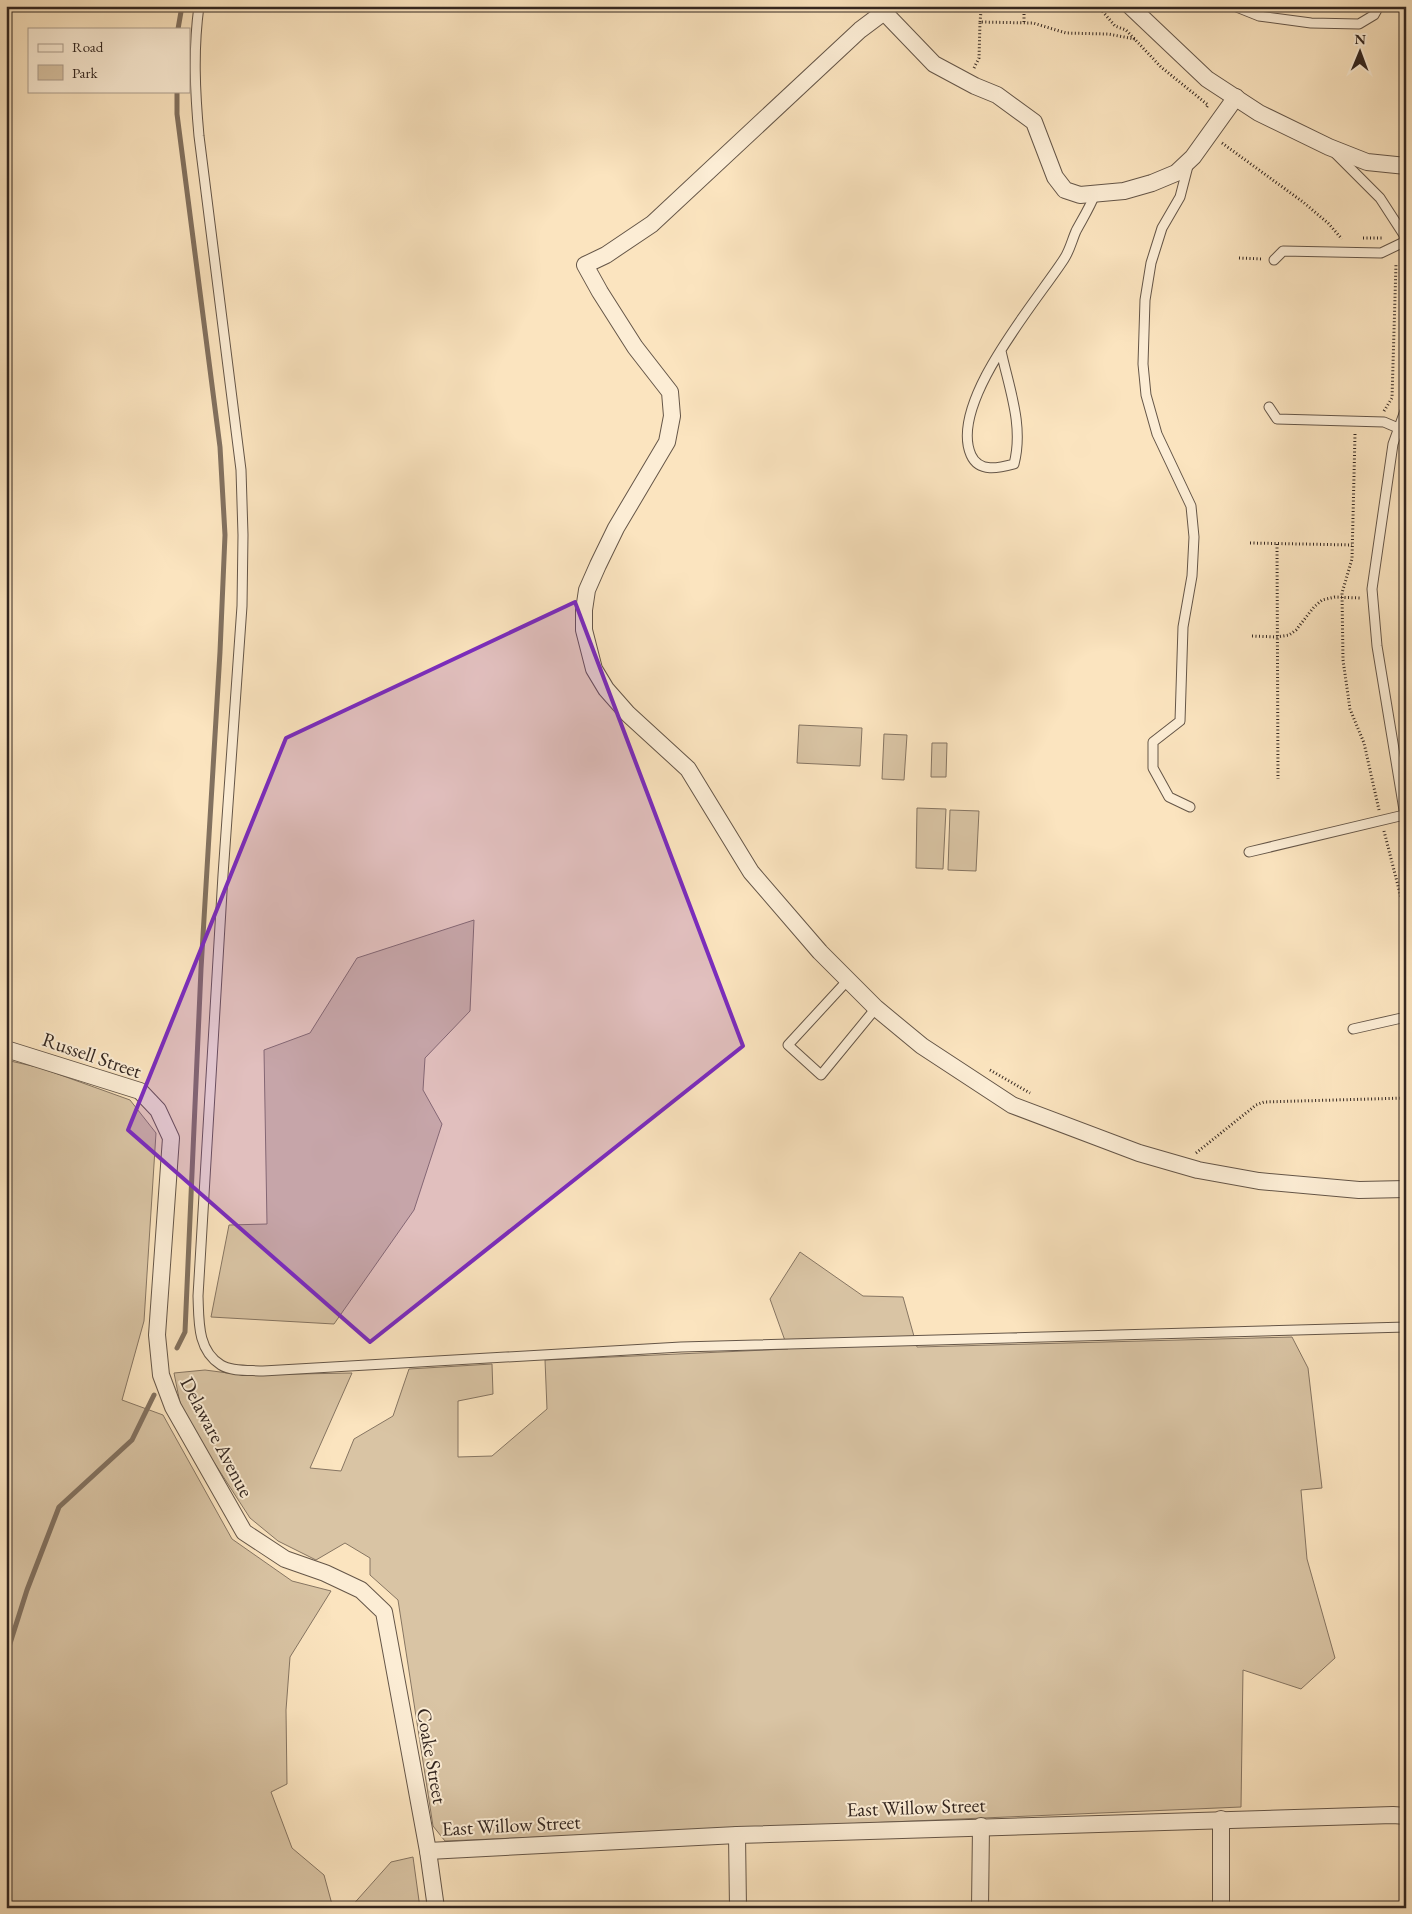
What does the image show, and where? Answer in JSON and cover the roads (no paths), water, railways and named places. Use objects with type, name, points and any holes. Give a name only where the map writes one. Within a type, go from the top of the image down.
[{"type":"street","points":[[1130,6],[1208,79],[1259,113],[1329,147],[1367,162],[1406,166]]},
{"type":"street","points":[[1236,97],[1189,160],[1176,173],[1152,183],[1124,191],[1080,195],[1065,190],[1056,177],[1034,122],[997,94],[934,64],[883,9],[652,224],[606,255],[585,265],[635,347],[670,392],[672,416],[667,442],[616,528],[587,590],[584,630],[594,669],[606,689],[628,714],[688,768],[751,872],[847,981],[922,1046],[1012,1105],[1139,1153],[1198,1170],[1259,1181],[1359,1190],[1406,1189]]},
{"type":"street","name":"Russell Street","points":[[6,1049],[140,1091],[158,1110]]},
{"type":"street","name":"Delaware Avenue","points":[[158,1110],[171,1138],[157,1335],[161,1375],[172,1407],[244,1532],[284,1559],[325,1573],[361,1590],[384,1612]]},
{"type":"street","name":"Coake Street","points":[[384,1612],[428,1851],[436,1908]]},
{"type":"street","name":"East Willow Street","points":[[428,1851],[738,1834],[1094,1824],[1221,1818],[1393,1814],[1406,1816]]},
{"type":"street","points":[[1221,1818],[1221,1908]]},
{"type":"street","points":[[980,1908],[981,1826]]},
{"type":"street","points":[[738,1834],[738,1908]]},
{"type":"lane","points":[[199,6],[196,27],[194,83],[240,470],[243,536],[242,606],[223,875],[198,1296],[200,1333],[208,1352],[221,1366],[238,1370],[264,1371],[682,1347],[1406,1327]]},
{"type":"lane","points":[[1234,6],[1259,16],[1311,23],[1349,24],[1359,24],[1374,15],[1379,6]]},
{"type":"lane","points":[[1274,260],[1283,250],[1381,253],[1406,242],[1380,198],[1329,147]]},
{"type":"lane","points":[[1189,160],[1180,197],[1162,228],[1151,264],[1145,300],[1143,364],[1146,395],[1157,434],[1191,506],[1194,537],[1192,576],[1182,627],[1180,721],[1153,742],[1153,768],[1169,797],[1190,807]]},
{"type":"lane","points":[[1001,351],[1017,423],[1018,447],[1014,464],[995,469],[984,467],[972,458],[967,445],[968,427],[976,395],[1001,351],[1018,323],[1065,257],[1095,194]]},
{"type":"lane","points":[[1269,406],[1277,419],[1377,422],[1398,428]]},
{"type":"lane","points":[[1249,852],[1405,818],[1403,781],[1377,646],[1372,589],[1393,444],[1406,408]]},
{"type":"lane","points":[[847,981],[788,1045],[821,1075],[876,1008]]},
{"type":"lane","points":[[1353,1029],[1406,1017]]},
{"type":"waterway","points":[[178,28],[182,6]]},
{"type":"waterway","points":[[177,92],[177,114],[220,447],[225,535],[201,969],[185,1332],[177,1348]]},
{"type":"waterway","points":[[6,1656],[27,1590],[59,1507],[132,1440],[154,1395]]}]
